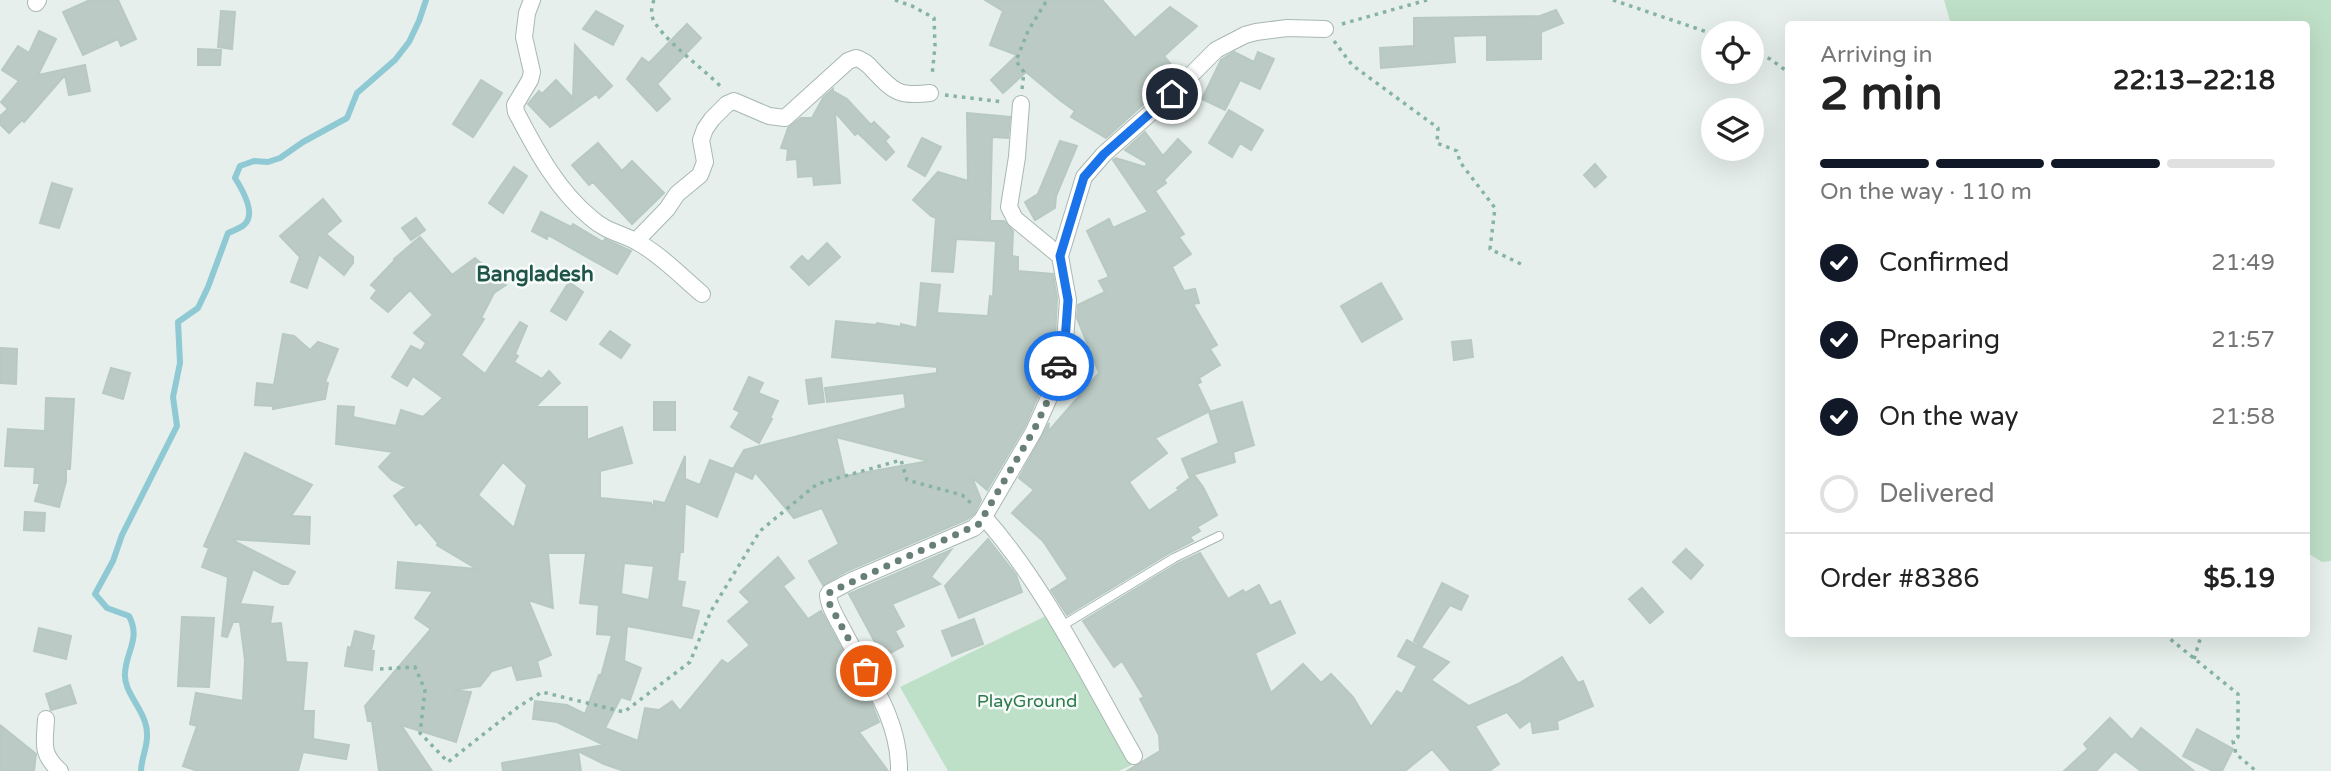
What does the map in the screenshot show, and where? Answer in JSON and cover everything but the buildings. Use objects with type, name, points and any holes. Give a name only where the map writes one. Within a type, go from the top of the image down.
[{"type":"street","points":[[532,0],[527,13],[524,37],[532,72],[514,105],[546,167],[590,217],[603,227],[636,241],[658,256],[702,294]]},
{"type":"street","points":[[899,771],[895,730],[830,605],[828,595],[851,581],[974,528],[984,517],[1034,430],[1048,400],[1059,366],[1068,308],[1060,256],[1084,177],[1104,154],[1223,46],[1256,32],[1287,28],[1325,29]]},
{"type":"street","points":[[636,241],[667,209],[677,194],[700,175],[705,162],[701,145],[703,135],[712,119],[727,104],[734,102],[771,117],[785,118],[849,61],[856,58],[868,65],[897,93],[930,93]]},
{"type":"street","points":[[1021,104],[1017,157],[1009,207],[1015,219],[1060,256]]},
{"type":"street","points":[[984,517],[1029,575],[1134,756]]},
{"type":"street","points":[[47,719],[46,757],[60,771]]},
{"type":"lane","points":[[1060,627],[1174,558],[1219,536]]},
{"type":"path","points":[[654,0],[651,13],[653,20],[721,86],[727,104]]},
{"type":"path","points":[[895,0],[934,18],[935,46],[930,93],[1021,104],[1024,72],[1016,61],[1028,31],[1047,0]]},
{"type":"path","points":[[1427,0],[1325,29],[1352,65],[1438,128],[1437,143],[1457,151],[1460,162],[1495,208],[1490,248],[1525,266]]},
{"type":"path","points":[[1613,0],[1701,30]]},
{"type":"path","points":[[1764,56],[1785,70]]},
{"type":"path","points":[[380,668],[415,667],[425,690],[420,733],[448,762],[518,707],[542,692],[624,712],[634,705],[690,662],[711,611],[760,531],[817,484],[901,460],[908,480],[962,495],[984,517]]},
{"type":"path","points":[[2168,637],[2238,694],[2238,737],[2233,741],[2236,754],[2256,771]]},
{"type":"path","points":[[2194,659],[2202,637]]},
{"type":"green space","points":[[1944,0],[2331,0],[2331,561],[2322,562],[2310,554],[2310,21],[1950,21]]},
{"type":"green space","name":"PlayGround","points":[[1056,611],[1142,760],[1119,771],[948,771],[900,687]]},
{"type":"waterway","points":[[141,771],[147,739],[146,726],[125,680],[134,632],[132,624],[129,616],[107,608],[95,594],[177,426],[173,397],[180,363],[178,322],[198,308],[228,233],[248,220],[249,208],[235,178],[240,166],[254,161],[268,162],[280,158],[347,118],[357,93],[395,60],[409,42],[426,0]]},
{"type":"way so far","points":[[866,671],[830,605],[828,595],[851,581],[979,524],[1034,430],[1048,400],[1059,366]]},
{"type":"district","name":"Bangladesh","points":[[535,274]]},
{"type":"route","points":[[1059,366],[1068,316],[1068,300],[1060,256],[1084,177],[1104,154],[1172,94]]}]
